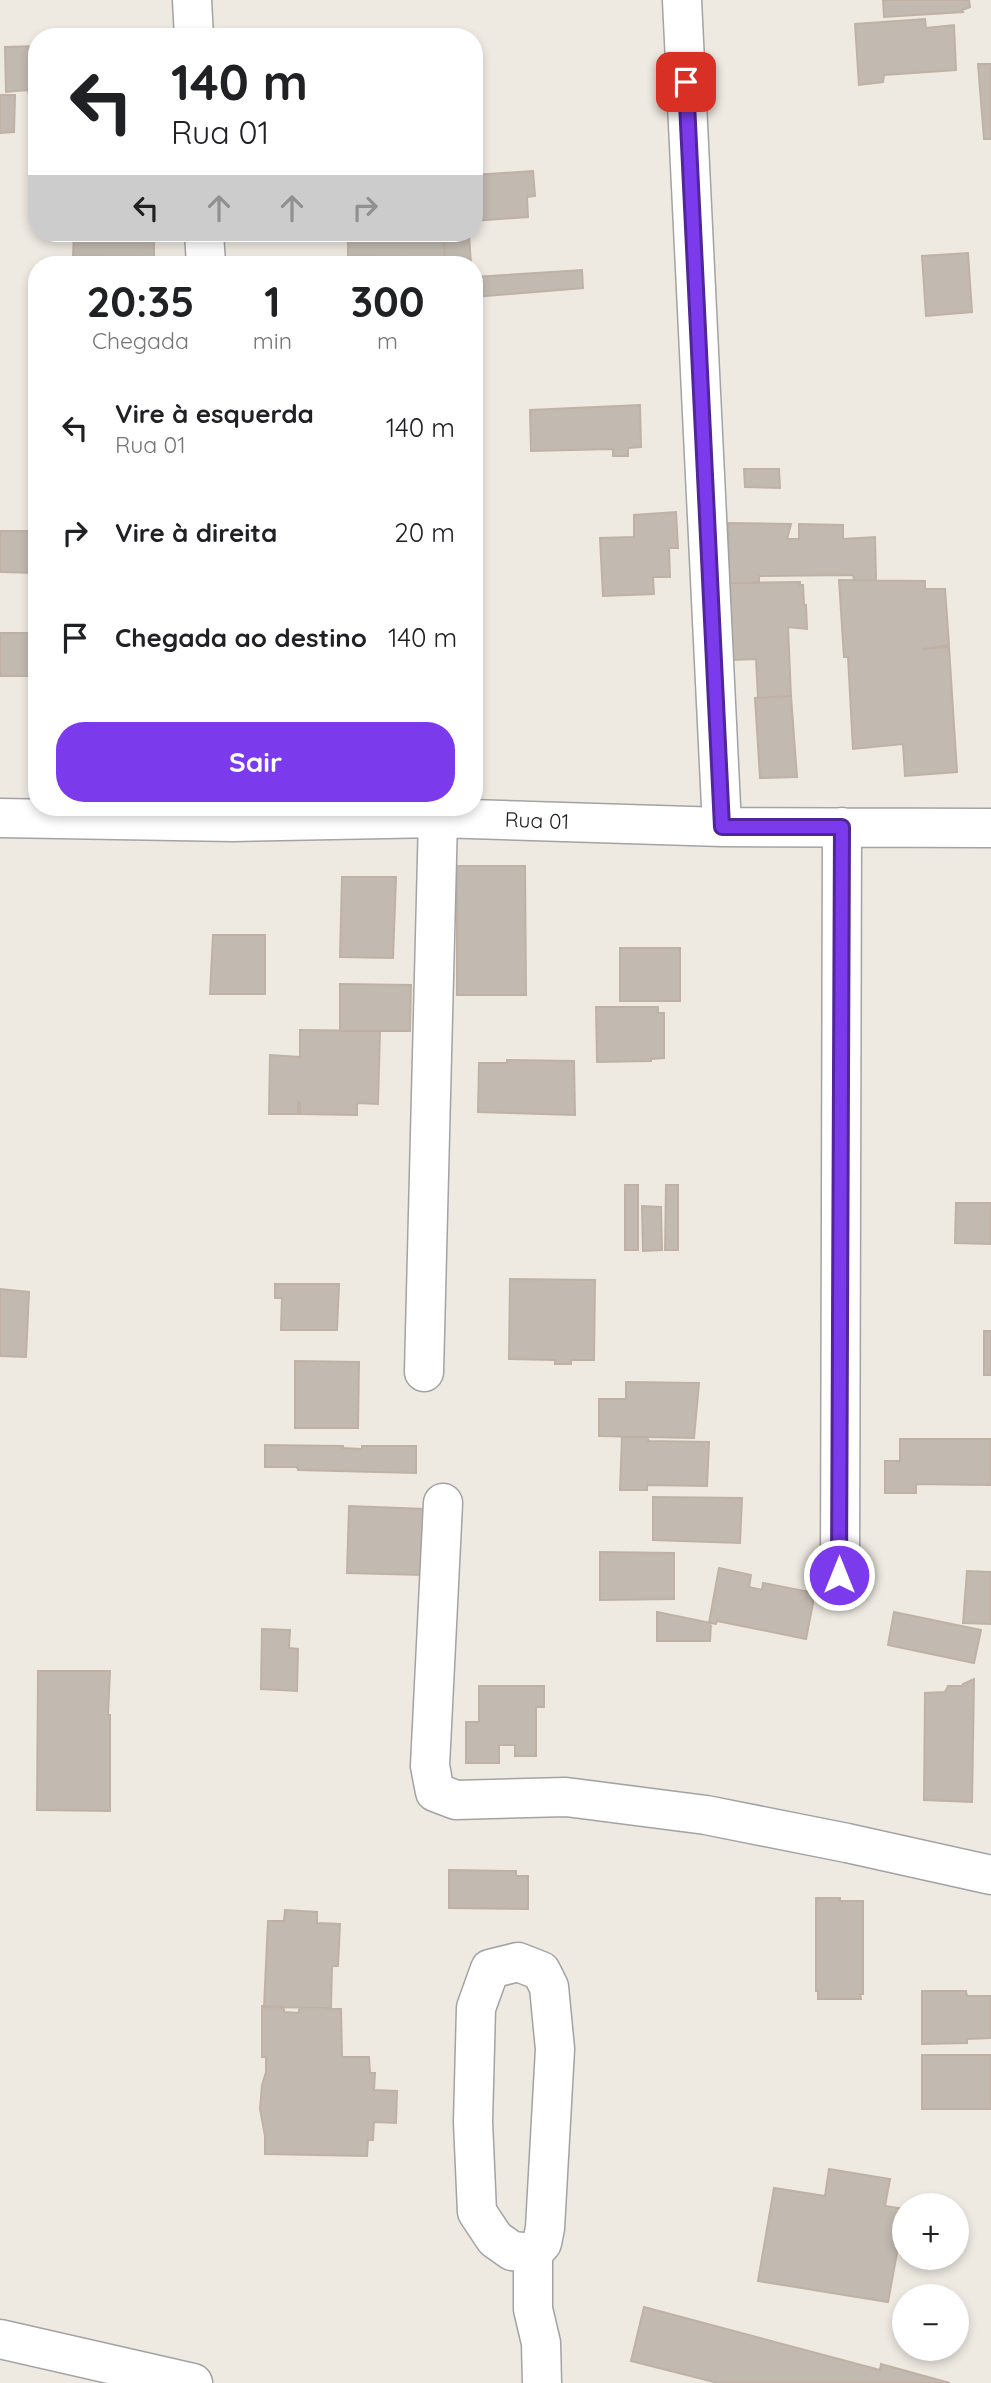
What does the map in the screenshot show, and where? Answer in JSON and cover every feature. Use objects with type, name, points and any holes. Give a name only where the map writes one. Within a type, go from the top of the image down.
[{"type":"street","points":[[192,0],[194,28]]},
{"type":"street","points":[[682,0],[722,827]]},
{"type":"street","name":"Rua 01","points":[[0,818],[116,816]]},
{"type":"street","name":"Rua 01","points":[[336,816],[722,827],[991,828]]},
{"type":"street","points":[[424,1372],[438,818]]},
{"type":"street","points":[[839,1575],[842,827]]},
{"type":"street","points":[[443,1503],[430,1766],[435,1792],[456,1800],[566,1797],[706,1815],[991,1875]]},
{"type":"street","points":[[533,2253],[512,2251],[495,2239],[477,2212],[476,2202],[473,2122],[476,2008],[490,1969],[518,1962],[541,1971],[549,1987],[555,2049],[545,2228],[542,2243],[533,2253],[533,2309],[541,2343],[542,2383]]},
{"type":"street","points":[[0,2339],[192,2383]]},
{"type":"building","points":[[883,0],[969,0],[970,7],[962,10],[963,12],[884,17]]},
{"type":"building","points":[[925,19],[926,28],[954,25],[956,70],[884,75],[883,82],[859,85],[855,24]]},
{"type":"building","points":[[28,46],[28,90],[6,92],[5,47]]},
{"type":"building","points":[[978,64],[991,64],[991,139],[984,139]]},
{"type":"building","points":[[0,95],[15,95],[14,132],[0,133]]},
{"type":"building","points":[[533,171],[535,196],[527,197],[528,217],[483,220],[483,174]]},
{"type":"building","points":[[74,242],[154,242],[154,256],[73,256]]},
{"type":"building","points":[[348,242],[444,242],[445,256],[348,256]]},
{"type":"building","points":[[444,242],[469,242],[470,256],[445,256]]},
{"type":"building","points":[[968,253],[972,312],[926,316],[922,256]]},
{"type":"building","points":[[582,270],[583,288],[483,296],[483,276]]},
{"type":"building","points":[[640,405],[641,447],[628,448],[628,456],[613,456],[613,449],[531,451],[530,410]]},
{"type":"building","points":[[744,469],[779,469],[780,488],[745,487]]},
{"type":"building","points":[[676,512],[678,548],[669,548],[670,577],[653,577],[654,594],[603,596],[600,538],[634,537],[634,515]]},
{"type":"building","points":[[728,523],[791,524],[787,539],[799,539],[799,524],[843,525],[843,539],[875,537],[876,580],[854,580],[853,575],[759,576],[759,583],[730,583]]},
{"type":"building","points":[[0,531],[28,531],[28,573],[0,572]]},
{"type":"building","points":[[839,580],[925,581],[925,589],[945,589],[949,645],[923,649],[949,647],[957,772],[905,776],[903,744],[853,749],[848,657],[844,657]]},
{"type":"building","points":[[800,582],[800,585],[803,585],[806,605],[807,629],[788,627],[791,696],[758,698],[756,659],[733,660],[730,583]]},
{"type":"building","points":[[0,633],[28,633],[28,676],[0,676]]},
{"type":"building","points":[[791,696],[797,777],[760,778],[755,698]]},
{"type":"building","points":[[457,866],[525,866],[526,995],[457,995]]},
{"type":"building","points":[[342,877],[396,877],[393,958],[340,957]]},
{"type":"building","points":[[213,935],[265,935],[265,994],[210,994]]},
{"type":"building","points":[[620,948],[680,948],[680,1001],[620,1001]]},
{"type":"building","points":[[340,984],[411,985],[410,1031],[340,1031]]},
{"type":"building","points":[[596,1007],[658,1007],[658,1013],[664,1013],[664,1058],[651,1061],[597,1062]]},
{"type":"building","points":[[300,1030],[380,1031],[378,1104],[357,1103],[357,1115],[300,1114],[298,1102],[298,1114],[269,1114],[270,1055],[300,1057]]},
{"type":"building","points":[[507,1060],[574,1061],[575,1115],[478,1112],[479,1063],[507,1063]]},
{"type":"building","points":[[625,1185],[638,1185],[638,1250],[625,1250]]},
{"type":"building","points":[[666,1185],[678,1185],[678,1250],[665,1250]]},
{"type":"building","points":[[956,1203],[991,1203],[991,1244],[955,1243]]},
{"type":"building","points":[[642,1206],[661,1207],[662,1250],[643,1251]]},
{"type":"building","points":[[510,1279],[595,1280],[594,1360],[571,1360],[571,1364],[555,1364],[555,1360],[509,1359]]},
{"type":"building","points":[[275,1284],[339,1284],[337,1330],[281,1330],[282,1298],[275,1298]]},
{"type":"building","points":[[0,1289],[29,1292],[26,1357],[0,1356]]},
{"type":"building","points":[[984,1331],[991,1331],[991,1375],[984,1375]]},
{"type":"building","points":[[295,1361],[359,1362],[358,1428],[295,1428]]},
{"type":"building","points":[[626,1382],[699,1383],[694,1438],[599,1436],[599,1399],[626,1399]]},
{"type":"building","points":[[622,1437],[649,1437],[648,1441],[709,1442],[707,1486],[647,1485],[647,1490],[620,1490]]},
{"type":"building","points":[[900,1439],[991,1439],[991,1485],[916,1484],[916,1493],[885,1493],[885,1461],[900,1461]]},
{"type":"building","points":[[265,1445],[343,1446],[362,1449],[362,1446],[416,1446],[416,1473],[265,1467]]},
{"type":"building","points":[[653,1497],[742,1498],[740,1543],[653,1540]]},
{"type":"building","points":[[349,1506],[425,1509],[424,1575],[347,1573]]},
{"type":"building","points":[[600,1552],[674,1553],[674,1599],[600,1600]]},
{"type":"building","points":[[719,1568],[751,1575],[749,1587],[762,1590],[763,1583],[815,1593],[806,1639],[717,1621],[716,1624],[709,1623]]},
{"type":"building","points":[[967,1571],[991,1572],[991,1624],[963,1623]]},
{"type":"building","points":[[657,1612],[711,1623],[710,1641],[657,1641]]},
{"type":"building","points":[[894,1612],[981,1630],[974,1663],[888,1645]]},
{"type":"building","points":[[262,1629],[290,1630],[289,1648],[298,1649],[297,1691],[261,1689]]},
{"type":"building","points":[[38,1671],[110,1671],[110,1811],[37,1810]]},
{"type":"building","points":[[974,1679],[972,1802],[924,1800],[925,1693],[945,1692],[948,1686],[962,1686]]},
{"type":"building","points":[[479,1686],[544,1686],[544,1707],[536,1707],[536,1756],[515,1756],[515,1745],[499,1745],[499,1763],[466,1763],[466,1722],[479,1722]]},
{"type":"building","points":[[449,1870],[516,1871],[516,1876],[528,1876],[528,1909],[449,1908]]},
{"type":"building","points":[[816,1898],[863,1901],[861,1999],[818,1999]]},
{"type":"building","points":[[285,1910],[317,1912],[317,1923],[340,1924],[338,1966],[332,1966],[331,2008],[264,2007],[268,1921],[284,1921]]},
{"type":"building","points":[[922,1991],[966,1991],[967,1996],[991,1996],[991,2038],[967,2039],[967,2043],[922,2044]]},
{"type":"building","points":[[262,2006],[284,2007],[284,2012],[299,2013],[299,2008],[341,2009],[342,2057],[369,2057],[370,2073],[375,2073],[374,2090],[397,2091],[396,2123],[374,2122],[373,2140],[368,2140],[367,2156],[265,2154],[260,2109],[266,2072],[266,2057],[262,2057]]},
{"type":"building","points":[[922,2055],[991,2055],[991,2109],[922,2109]]},
{"type":"building","points":[[829,2169],[890,2179],[885,2206],[892,2207],[894,2270],[888,2302],[758,2281],[774,2188],[825,2196]]},
{"type":"building","points":[[644,2307],[880,2370],[881,2364],[950,2383],[718,2383],[631,2361]]},
{"type":"route","points":[[686,82],[722,827],[842,827],[839,1575]]}]
